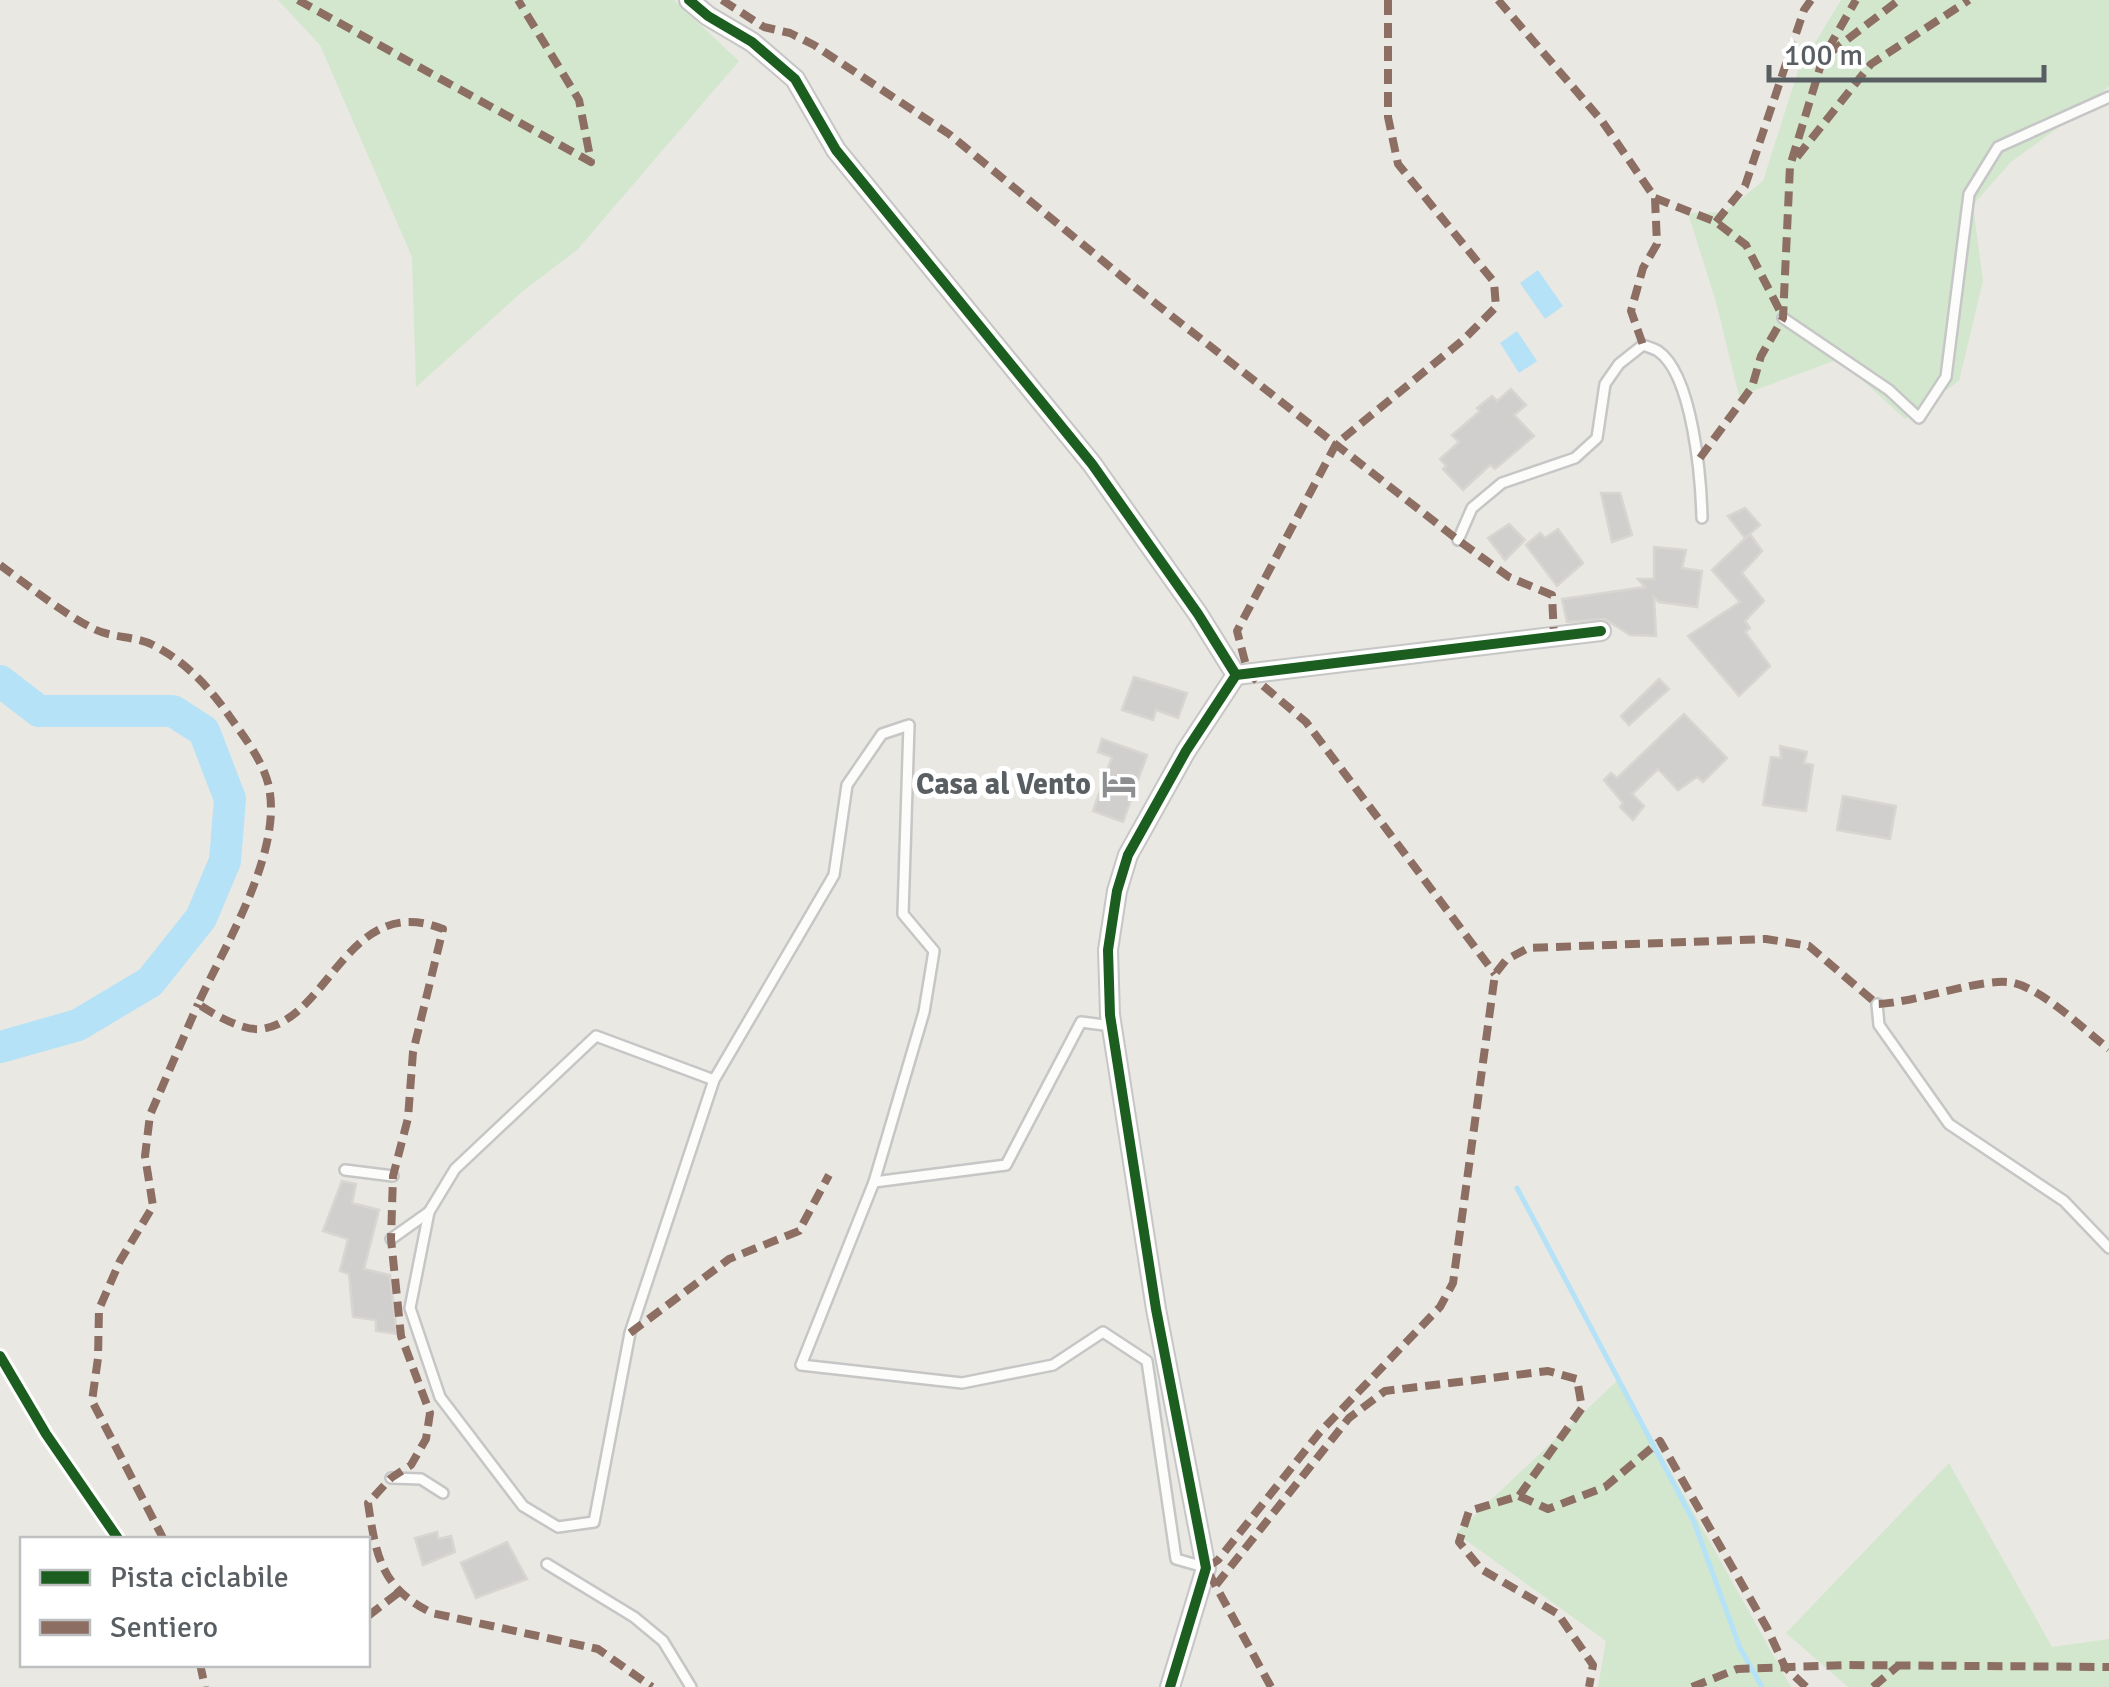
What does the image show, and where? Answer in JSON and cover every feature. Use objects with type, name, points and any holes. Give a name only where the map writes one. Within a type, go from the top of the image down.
[{"type":"street","points":[[689,0],[752,42],[795,78],[836,150],[1092,464],[1236,674]]},
{"type":"street","points":[[1236,674],[1601,631]]},
{"type":"street","points":[[1170,1687],[1206,1568],[1156,1309],[1112,1026],[1108,950],[1117,892],[1128,855],[1186,751],[1236,674]]},
{"type":"lane","points":[[1783,318],[1888,390],[1919,418],[1946,377],[1969,194],[1998,147],[2109,97]]},
{"type":"lane","points":[[1458,540],[1472,508],[1502,483],[1576,458],[1597,438],[1606,384],[1619,364],[1642,345],[1660,352],[1678,378],[1700,458],[1702,518]]},
{"type":"lane","points":[[714,1080],[596,1036],[456,1168],[429,1212],[410,1308],[440,1397],[523,1506],[558,1527],[594,1522],[630,1333],[714,1080],[834,875],[847,785],[882,734],[909,725],[903,914],[934,951],[924,1012],[874,1182],[801,1365],[962,1384],[1053,1365],[1103,1332],[1147,1361],[1176,1559],[1206,1568]]},
{"type":"lane","points":[[1878,1004],[1880,1025],[1950,1124],[2064,1202],[2109,1248]]},
{"type":"lane","points":[[874,1182],[1006,1165],[1081,1022],[1112,1026]]},
{"type":"lane","points":[[346,1170],[393,1176]]},
{"type":"lane","points":[[391,1239],[429,1212]]},
{"type":"lane","points":[[392,1478],[421,1479],[443,1493]]},
{"type":"lane","points":[[547,1564],[664,1641],[691,1687]]},
{"type":"green space","points":[[278,0],[674,0],[739,61],[577,250],[523,291],[416,387],[412,257],[320,45]]},
{"type":"green space","points":[[1841,0],[2109,0],[2109,86],[2011,162],[1973,205],[1983,281],[1959,381],[1905,419],[1839,359],[1739,396],[1716,302],[1688,213],[1725,212],[1763,181],[1798,71]]},
{"type":"green space","points":[[1619,1379],[1791,1687],[1598,1687],[1606,1641],[1456,1533]]},
{"type":"green space","points":[[1949,1463],[2052,1647],[2109,1639],[2109,1687],[1848,1687],[1786,1633]]},
{"type":"water","points":[[1538,270],[1563,306],[1545,319],[1520,283]]},
{"type":"water","points":[[1517,331],[1537,361],[1519,373],[1500,343]]},
{"type":"building","points":[[1511,389],[1526,405],[1514,415],[1534,436],[1495,469],[1490,465],[1463,490],[1443,469],[1446,466],[1440,459],[1459,442],[1452,435],[1480,411],[1477,408],[1492,396],[1497,401]]},
{"type":"building","points":[[1601,493],[1620,493],[1632,535],[1612,542]]},
{"type":"building","points":[[1745,508],[1760,525],[1745,538],[1728,516]]},
{"type":"building","points":[[1509,524],[1525,540],[1505,560],[1488,538]]},
{"type":"building","points":[[1558,529],[1583,563],[1557,586],[1526,545],[1540,533],[1545,538]]},
{"type":"building","points":[[1750,534],[1762,551],[1742,573],[1764,601],[1745,621],[1750,628],[1745,632],[1770,666],[1739,696],[1688,636],[1740,602],[1712,570]]},
{"type":"building","points":[[1654,547],[1686,550],[1682,568],[1702,571],[1697,607],[1659,602],[1654,597],[1656,636],[1630,635],[1605,619],[1567,622],[1562,599],[1645,587],[1638,579],[1654,579]]},
{"type":"building","points":[[1134,677],[1187,693],[1178,718],[1156,710],[1153,720],[1122,710]]},
{"type":"building","points":[[1659,679],[1669,689],[1629,725],[1621,716]]},
{"type":"building","points":[[1684,714],[1727,758],[1703,782],[1697,777],[1678,790],[1658,769],[1632,794],[1644,806],[1633,820],[1604,780],[1611,773],[1617,778]]},
{"type":"building","name":"Casa al Vento","points":[[1102,739],[1147,755],[1123,822],[1093,811],[1112,757],[1098,752]]},
{"type":"building","points":[[1780,746],[1807,752],[1804,763],[1813,765],[1806,811],[1763,805],[1771,757],[1781,758]]},
{"type":"building","points":[[1843,796],[1896,806],[1890,839],[1837,830]]},
{"type":"building","points":[[342,1181],[356,1184],[352,1203],[379,1210],[364,1269],[390,1275],[397,1334],[376,1331],[376,1320],[353,1317],[349,1274],[340,1271],[348,1239],[323,1231]]},
{"type":"building","points":[[437,1532],[438,1539],[451,1536],[455,1552],[423,1565],[415,1538]]},
{"type":"building","points":[[507,1542],[527,1579],[476,1598],[461,1563]]},
{"type":"waterway","points":[[0,681],[39,711],[173,711],[204,731],[230,799],[225,861],[201,918],[150,982],[78,1025],[0,1047]]},
{"type":"waterway","points":[[1517,1188],[1694,1522],[1740,1648],[1762,1687]]},
{"type":"marked path","points":[[298,0],[591,162],[579,100],[518,0]]},
{"type":"marked path","points":[[722,0],[764,27],[790,33],[814,45],[949,134],[1132,285],[1458,540],[1509,577],[1552,595],[1554,636]]},
{"type":"marked path","points":[[1388,0],[1388,117],[1398,164],[1494,282],[1496,307],[1463,340],[1336,444],[1237,631],[1248,673],[1306,722],[1495,974]]},
{"type":"marked path","points":[[1498,0],[1602,121],[1655,198],[1657,244],[1643,268],[1631,311],[1643,345]]},
{"type":"marked path","points":[[1716,222],[1745,186],[1804,10],[1811,0]]},
{"type":"marked path","points":[[1828,49],[1856,0]]},
{"type":"marked path","points":[[1700,458],[1752,387],[1761,356],[1783,318],[1790,166],[1823,58],[1899,0]]},
{"type":"marked path","points":[[1797,157],[1871,64],[1969,0]]},
{"type":"marked path","points":[[1655,198],[1716,222],[1746,245],[1781,313]]},
{"type":"marked path","points":[[0,565],[94,629],[146,642],[176,659],[214,696],[261,765],[271,809],[268,837],[250,896],[198,1004],[237,1025],[261,1029],[285,1021],[361,942],[384,927],[410,922],[443,929],[413,1052],[408,1118],[393,1176],[391,1239],[401,1336],[430,1413],[426,1439],[411,1465],[391,1478],[368,1503],[378,1555],[402,1593],[432,1613],[598,1649],[652,1687]]},
{"type":"marked path","points":[[1271,1687],[1206,1568],[1218,1560],[1320,1432],[1440,1307],[1453,1283],[1495,974],[1506,960],[1528,948],[1766,939],[1809,946],[1877,1004],[1986,983],[2014,983],[2051,1002],[2109,1049]]},
{"type":"marked path","points":[[162,1537],[92,1401],[99,1309],[120,1261],[153,1206],[145,1156],[150,1115],[198,1004]]},
{"type":"marked path","points":[[630,1333],[729,1259],[799,1231],[829,1175]]},
{"type":"marked path","points":[[1216,1585],[1349,1418],[1385,1391],[1548,1371],[1577,1379],[1582,1408],[1519,1496],[1469,1511],[1459,1542],[1481,1569],[1558,1614],[1593,1665],[1589,1687]]},
{"type":"marked path","points":[[1519,1496],[1548,1509],[1605,1487],[1660,1441],[1767,1628],[1785,1667],[1806,1687]]},
{"type":"marked path","points":[[370,1614],[398,1593]]},
{"type":"marked path","points":[[1692,1687],[1737,1669],[1846,1665],[2109,1667]]},
{"type":"marked path","points":[[1873,1687],[1899,1665]]},
{"type":"marked path","points":[[201,1667],[205,1687]]},
{"type":"cycle path","points":[[689,0],[752,42],[795,79],[836,150],[1092,464],[1236,675]]},
{"type":"cycle path","points":[[1170,1687],[1206,1568],[1156,1309],[1110,1015],[1108,950],[1117,891],[1128,855],[1186,751],[1236,675],[1601,631]]},
{"type":"cycle path","points":[[0,1356],[46,1434],[117,1537]]},
{"type":"place","name":"Casa al Vento","points":[[1119,784]]}]
